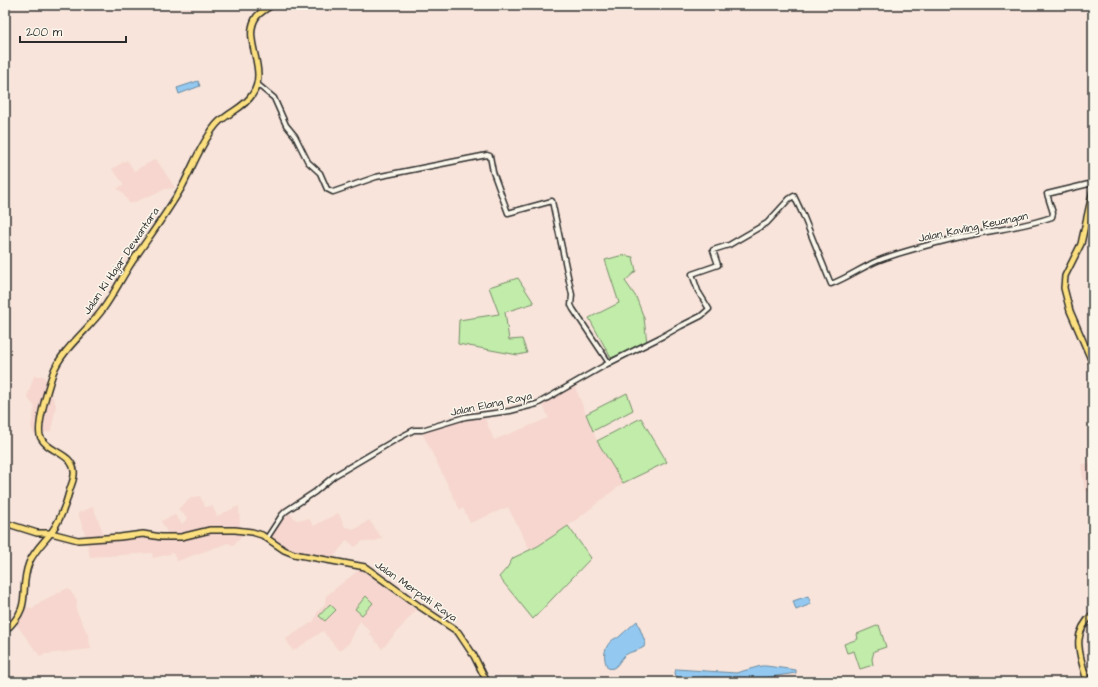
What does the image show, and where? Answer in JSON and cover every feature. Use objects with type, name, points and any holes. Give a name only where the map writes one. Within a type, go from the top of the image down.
[{"type":"main road","name":"Jalan Ki Hajar Dewantara","points":[[50,534],[58,522],[65,505],[74,474],[70,461],[45,443],[39,435],[40,424],[53,371],[59,361],[103,310],[133,261],[180,190],[205,141],[217,124],[245,104],[254,93],[259,71],[251,36],[254,22],[258,15],[272,5]]},
{"type":"main road","points":[[1093,190],[1081,244],[1064,276],[1064,288],[1068,305],[1093,364]]},
{"type":"main road","name":"Jalan Merpati Raya","points":[[5,523],[37,533],[50,534],[78,540],[143,534],[173,538],[210,530],[252,532],[268,538],[284,550],[294,554],[365,568],[458,632],[474,656],[487,682]]},
{"type":"main road","points":[[5,631],[13,624],[22,610],[29,564],[35,553],[50,534]]},
{"type":"main road","points":[[1087,682],[1078,641],[1083,625],[1093,614]]},
{"type":"street","points":[[257,84],[274,98],[286,125],[295,136],[308,162],[320,173],[327,189],[330,191],[333,192],[376,177],[489,155],[493,172],[508,213],[552,201],[572,295],[573,310],[609,363]]},
{"type":"street","name":"Jalan Kavling Keuangan","points":[[709,308],[698,291],[692,274],[718,265],[712,250],[729,245],[767,223],[788,200],[794,196],[830,284],[846,278],[876,262],[909,251],[957,238],[1018,227],[1052,217],[1053,213],[1047,194],[1093,183]]},
{"type":"street","name":"Jalan Elang Raya","points":[[268,538],[286,511],[315,492],[334,476],[414,430],[422,430],[466,417],[510,411],[532,406],[609,363],[701,316],[709,308]]},
{"type":"shaded area","points":[[156,159],[175,188],[165,189],[130,204],[121,191],[117,189],[124,184],[112,169],[127,160],[134,171]]},
{"type":"shaded area","points":[[34,376],[44,376],[56,405],[51,431],[39,435],[34,434],[31,426],[35,407],[27,397]]},
{"type":"shaded area","points":[[574,385],[597,441],[623,483],[568,526],[530,550],[508,507],[470,523],[463,508],[460,510],[421,430],[483,414],[494,440],[549,418],[542,403]]},
{"type":"shaded area","points":[[1093,463],[1093,490],[1085,492],[1081,464]]},
{"type":"shaded area","points":[[200,496],[205,507],[212,506],[217,516],[239,506],[240,529],[247,532],[233,545],[228,543],[177,561],[173,553],[153,558],[152,553],[90,557],[86,537],[78,513],[93,507],[104,535],[146,532],[169,536],[161,521],[175,515],[182,524],[188,518],[178,509],[191,498]]},
{"type":"shaded area","points":[[283,506],[296,520],[309,519],[314,526],[338,513],[345,527],[355,529],[369,520],[382,538],[373,542],[363,541],[355,547],[347,540],[332,559],[313,556],[284,548],[268,536]]},
{"type":"shaded area","points":[[360,569],[416,610],[382,649],[369,633],[371,632],[360,621],[349,643],[341,650],[338,650],[323,631],[293,651],[286,639],[314,621],[317,613],[325,604],[326,596]]},
{"type":"shaded area","points":[[68,588],[77,600],[76,610],[88,635],[91,649],[45,654],[40,656],[16,624],[24,606],[33,609],[40,602]]},
{"type":"green space","points":[[623,255],[633,257],[636,271],[625,281],[636,297],[644,318],[647,343],[611,358],[589,318],[619,303],[605,260]]},
{"type":"green space","points":[[518,278],[534,303],[505,312],[509,340],[522,339],[527,353],[518,355],[458,344],[459,320],[499,314],[489,287]]},
{"type":"green space","points":[[627,393],[633,410],[593,431],[586,414]]},
{"type":"green space","points":[[641,418],[667,462],[623,483],[597,441]]},
{"type":"green space","points":[[568,526],[591,558],[533,619],[499,577],[513,558],[538,546]]},
{"type":"green space","points":[[366,596],[373,603],[362,615],[355,609]]},
{"type":"green space","points":[[330,604],[336,610],[325,621],[319,616]]},
{"type":"green space","points":[[879,625],[886,647],[874,651],[872,659],[873,665],[860,669],[854,651],[847,653],[844,644],[858,639],[857,634]]},
{"type":"water","points":[[198,81],[200,86],[179,94],[177,88]]},
{"type":"water","points":[[808,596],[811,604],[796,610],[793,601]]},
{"type":"water","points":[[637,621],[645,642],[644,647],[625,655],[616,667],[611,669],[608,668],[605,660],[606,648],[614,639],[618,638]]},
{"type":"water","points":[[761,666],[796,670],[796,673],[739,682],[729,682],[725,679],[704,677],[691,682],[685,682],[676,676],[675,673],[676,669],[736,673]]}]
